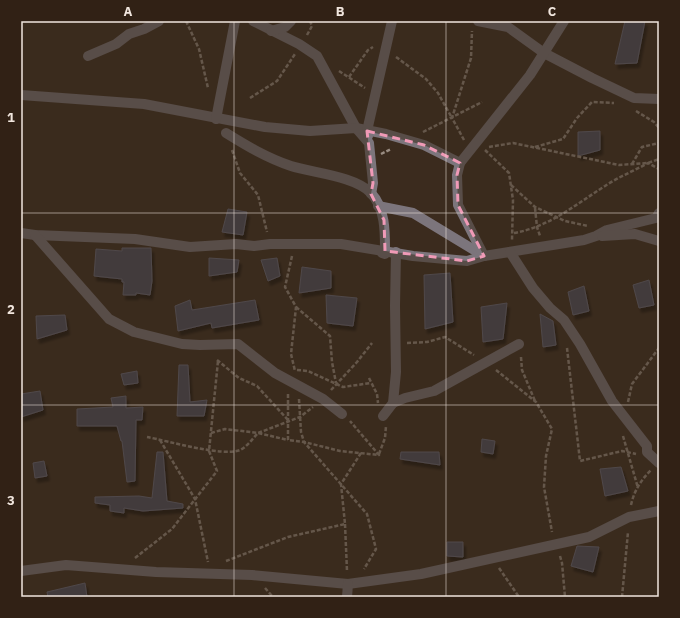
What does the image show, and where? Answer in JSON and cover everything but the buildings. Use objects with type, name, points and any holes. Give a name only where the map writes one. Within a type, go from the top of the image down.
[{"type":"street","points":[[88,56],[116,44],[129,34],[144,30],[159,21]]},
{"type":"street","points":[[216,119],[235,21]]},
{"type":"street","points":[[253,21],[271,32],[301,45],[317,56],[356,128],[370,143]]},
{"type":"street","points":[[271,32],[285,27],[291,21]]},
{"type":"street","points":[[371,194],[373,183],[368,131],[392,21]]},
{"type":"street","points":[[484,256],[458,205],[457,175],[460,163],[530,76],[564,21]]},
{"type":"street","points":[[475,25],[508,27],[544,53],[592,78],[634,98],[659,99]]},
{"type":"street","points":[[21,95],[144,104],[216,119],[265,127],[310,131],[356,128],[424,145],[460,163]]},
{"type":"street","points":[[226,134],[252,150],[291,166],[358,184],[371,194],[384,220],[385,251]]},
{"type":"street","points":[[378,206],[413,213],[484,256]]},
{"type":"street","points":[[596,236],[607,230],[656,218],[659,213]]},
{"type":"street","points":[[21,233],[135,240],[190,247],[341,244],[413,256],[467,261],[484,256],[544,247],[596,236],[635,234],[659,241]]},
{"type":"street","points":[[35,235],[109,319],[134,332],[182,344],[238,344],[276,373],[323,399],[342,414]]},
{"type":"street","points":[[393,403],[396,372],[396,252]]},
{"type":"street","points":[[510,252],[533,288],[550,308],[564,320],[580,344],[612,401],[638,437],[647,446],[647,452],[657,461]]},
{"type":"street","points":[[382,416],[393,403],[404,398],[434,391],[519,344]]},
{"type":"street","points":[[21,571],[66,565],[252,575],[348,584],[421,574],[588,537],[629,517],[659,511]]},
{"type":"street","points":[[347,597],[348,584]]},
{"type":"path","points":[[250,98],[277,81],[312,26],[310,21]]},
{"type":"path","points":[[452,118],[471,58],[475,25]]},
{"type":"path","points":[[349,77],[368,50],[388,38],[395,56],[426,79],[438,93],[470,150]]},
{"type":"path","points":[[370,161],[406,140],[482,102]]},
{"type":"path","points":[[535,147],[563,139],[592,102],[616,103]]},
{"type":"path","points":[[630,107],[654,122],[659,128]]},
{"type":"path","points":[[510,252],[514,233],[513,200],[509,173],[483,148],[513,143],[619,165],[648,163],[659,169]]},
{"type":"path","points":[[632,164],[642,147],[659,143]]},
{"type":"path","points":[[514,233],[531,230],[557,217],[580,204],[605,185],[659,159]]},
{"type":"path","points":[[511,184],[535,207],[565,221],[607,230]]},
{"type":"path","points":[[535,207],[537,227],[544,247]]},
{"type":"path","points":[[295,244],[285,287],[296,307],[330,336],[332,362],[336,383]]},
{"type":"path","points":[[296,307],[291,354],[298,385],[300,417],[304,442],[367,514],[376,549],[364,568],[348,584]]},
{"type":"path","points":[[396,344],[427,342],[445,337],[486,363],[536,402]]},
{"type":"path","points":[[147,437],[209,451],[232,452],[242,450],[258,433],[288,420],[300,417],[323,399],[336,383],[357,362],[372,343]]},
{"type":"path","points":[[566,343],[580,461],[622,451],[657,461],[642,479],[633,496],[629,517],[622,597]]},
{"type":"path","points":[[519,344],[522,370],[536,402],[552,429],[546,456],[544,487],[555,544],[562,563],[565,597]]},
{"type":"path","points":[[200,345],[239,378],[258,386],[288,420]]},
{"type":"path","points":[[638,488],[623,438],[624,416],[632,384],[659,348]]},
{"type":"path","points":[[121,569],[172,530],[217,471],[209,451],[218,361]]},
{"type":"path","points":[[295,370],[308,371],[342,387],[371,383]]},
{"type":"path","points":[[287,379],[288,440]]},
{"type":"path","points":[[211,433],[225,429],[258,433],[340,451],[379,454],[360,431],[342,414]]},
{"type":"path","points":[[160,439],[195,499],[208,564],[214,563]]},
{"type":"path","points":[[348,584],[341,484],[361,453]]},
{"type":"path","points":[[220,562],[288,537],[345,524]]},
{"type":"path","points":[[491,558],[519,597]]},
{"type":"highlighted area","points":[[367,131],[424,145],[460,163],[457,175],[458,205],[484,256],[467,261],[385,251],[384,220],[371,194],[373,183]]}]
